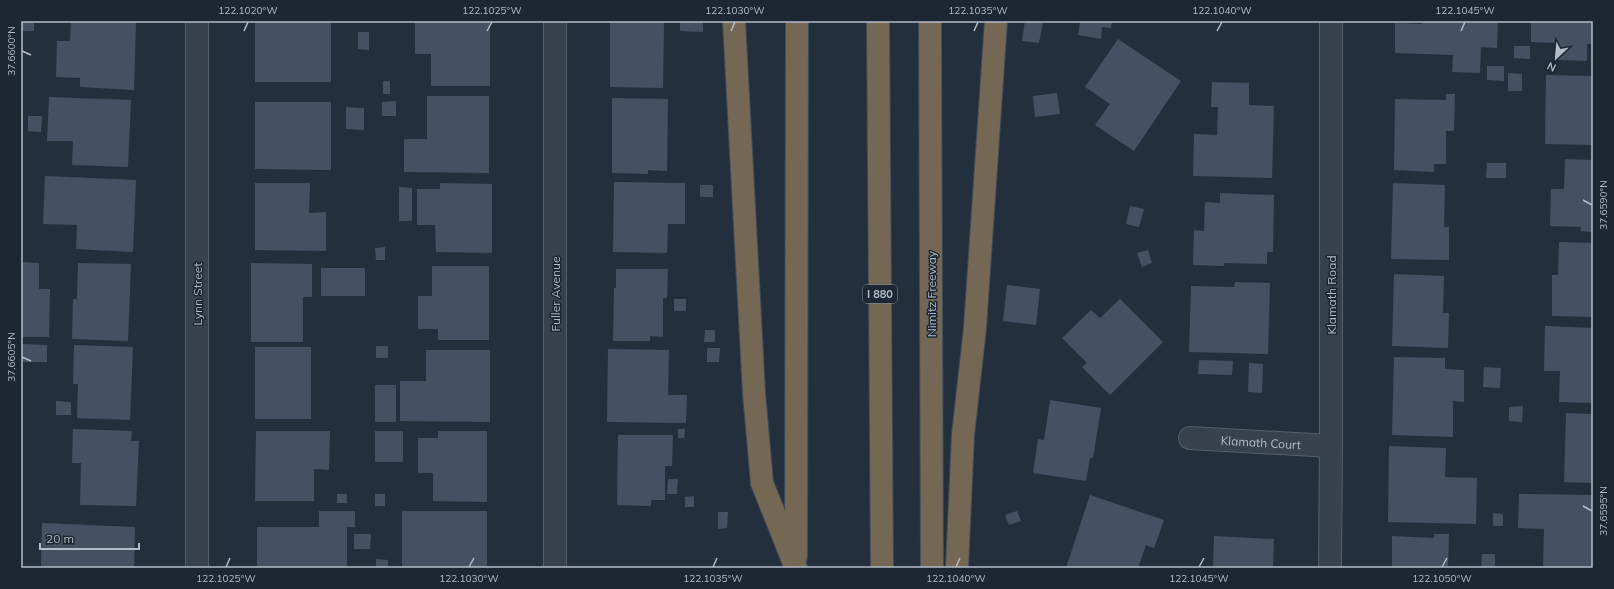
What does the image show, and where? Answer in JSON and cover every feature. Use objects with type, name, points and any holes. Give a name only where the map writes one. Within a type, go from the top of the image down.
[{"type":"highway","points":[[734,21],[754,393],[762,483],[796,568]]},
{"type":"highway","points":[[796,568],[797,21]]},
{"type":"highway","name":"I 880","points":[[878,21],[882,568]]},
{"type":"highway","name":"Nimitz Freeway","points":[[930,21],[932,568]]},
{"type":"highway","points":[[957,568],[963,435],[975,328],[996,21]]},
{"type":"street","name":"Lynn Street","points":[[197,568],[198,21]]},
{"type":"street","name":"Fuller Avenue","points":[[555,21],[555,568]]},
{"type":"street","name":"Klamath Road","points":[[1330,568],[1331,21]]},
{"type":"street","name":"Klamath Court","points":[[1190,438],[1331,446]]},
{"type":"building","points":[[21,21],[34,21],[34,31],[21,31]]},
{"type":"building","points":[[71,21],[136,21],[134,90],[80,87],[80,78],[56,77],[57,41],[70,41]]},
{"type":"building","points":[[255,21],[331,21],[331,82],[255,82]]},
{"type":"building","points":[[415,21],[490,21],[490,86],[431,86],[431,54],[415,54]]},
{"type":"building","points":[[610,21],[664,21],[663,88],[610,87]]},
{"type":"building","points":[[680,21],[703,21],[703,32],[680,31]]},
{"type":"building","points":[[1025,21],[1043,22],[1039,43],[1022,41]]},
{"type":"building","points":[[1070,21],[1112,21],[1111,28],[1102,27],[1101,39],[1078,35],[1080,23]]},
{"type":"building","points":[[1422,21],[1498,21],[1497,48],[1481,47],[1480,73],[1452,72],[1453,55],[1395,53],[1395,23],[1422,24]]},
{"type":"building","points":[[1531,21],[1593,21],[1593,44],[1587,44],[1587,61],[1557,60],[1557,43],[1531,42]]},
{"type":"building","points":[[358,32],[369,32],[369,50],[358,49]]},
{"type":"building","points":[[1118,39],[1181,81],[1134,151],[1095,125],[1110,104],[1085,87]]},
{"type":"building","points":[[1514,46],[1530,46],[1530,59],[1514,58]]},
{"type":"building","points":[[1487,66],[1504,66],[1504,81],[1487,80]]},
{"type":"building","points":[[1508,73],[1522,74],[1522,91],[1508,91]]},
{"type":"building","points":[[1546,75],[1593,76],[1593,145],[1545,144]]},
{"type":"building","points":[[383,81],[390,81],[390,94],[383,94]]},
{"type":"building","points":[[1212,82],[1249,83],[1249,105],[1274,106],[1272,178],[1193,176],[1194,134],[1217,135],[1218,107],[1211,107]]},
{"type":"building","points":[[1057,93],[1060,114],[1035,117],[1033,96]]},
{"type":"building","points":[[1446,94],[1455,94],[1454,131],[1446,131],[1446,164],[1434,164],[1434,172],[1394,170],[1395,99],[1446,100]]},
{"type":"building","points":[[427,96],[489,96],[489,173],[404,172],[404,139],[427,139]]},
{"type":"building","points":[[49,97],[131,100],[128,167],[72,165],[73,141],[47,141]]},
{"type":"building","points":[[612,98],[668,99],[667,171],[648,170],[648,174],[612,173]]},
{"type":"building","points":[[396,101],[396,116],[382,116],[382,102]]},
{"type":"building","points":[[255,102],[331,102],[331,170],[255,169]]},
{"type":"building","points":[[346,107],[364,108],[364,130],[346,129]]},
{"type":"building","points":[[28,116],[42,116],[41,132],[28,131]]},
{"type":"building","points":[[1565,159],[1593,160],[1593,232],[1580,231],[1581,227],[1550,226],[1551,189],[1564,189]]},
{"type":"building","points":[[1487,163],[1506,163],[1506,178],[1486,178]]},
{"type":"building","points":[[45,176],[136,180],[133,252],[76,249],[77,225],[43,224]]},
{"type":"building","points":[[614,182],[685,183],[685,224],[668,224],[667,253],[613,252]]},
{"type":"building","points":[[255,183],[310,183],[309,213],[326,212],[326,251],[255,250]]},
{"type":"building","points":[[440,183],[492,184],[492,253],[436,252],[435,225],[417,225],[417,189],[440,189]]},
{"type":"building","points":[[1393,183],[1445,185],[1444,227],[1449,227],[1449,260],[1391,259]]},
{"type":"building","points":[[700,185],[713,185],[713,197],[700,197]]},
{"type":"building","points":[[399,187],[412,188],[412,221],[399,221]]},
{"type":"building","points":[[1220,193],[1274,195],[1273,252],[1267,252],[1267,264],[1224,263],[1224,266],[1193,265],[1194,230],[1204,231],[1205,202],[1220,203]]},
{"type":"building","points":[[1130,206],[1144,209],[1139,227],[1126,224]]},
{"type":"building","points":[[1559,242],[1593,243],[1593,317],[1552,316],[1552,275],[1558,275]]},
{"type":"building","points":[[385,247],[385,260],[376,260],[375,248]]},
{"type":"building","points":[[1148,250],[1152,263],[1142,267],[1137,253]]},
{"type":"building","points":[[21,262],[39,263],[39,289],[50,289],[49,337],[21,337]]},
{"type":"building","points":[[78,263],[131,264],[128,341],[72,339],[73,299],[77,299]]},
{"type":"building","points":[[251,263],[312,264],[312,297],[303,297],[303,342],[251,342]]},
{"type":"building","points":[[432,266],[489,266],[489,340],[438,340],[438,329],[418,329],[418,296],[432,296]]},
{"type":"building","points":[[321,268],[365,268],[365,296],[321,296]]},
{"type":"building","points":[[616,269],[668,269],[667,298],[663,298],[663,337],[650,336],[650,341],[613,341],[614,288],[616,288]]},
{"type":"building","points":[[1394,274],[1444,276],[1443,313],[1449,313],[1448,348],[1392,346]]},
{"type":"building","points":[[1235,282],[1270,283],[1268,354],[1189,352],[1191,286],[1234,287]]},
{"type":"building","points":[[1007,285],[1040,289],[1036,325],[1003,321]]},
{"type":"building","points":[[674,299],[686,299],[686,311],[674,311]]},
{"type":"building","points":[[1120,299],[1163,342],[1110,395],[1082,367],[1087,363],[1062,338],[1091,310],[1100,318]]},
{"type":"building","points":[[1545,326],[1593,328],[1593,403],[1559,402],[1560,371],[1544,371]]},
{"type":"building","points":[[705,330],[715,330],[715,342],[704,342]]},
{"type":"building","points":[[21,344],[47,345],[47,362],[21,362]]},
{"type":"building","points":[[74,345],[133,347],[130,420],[77,418],[78,384],[73,384]]},
{"type":"building","points":[[376,346],[388,346],[388,358],[376,358]]},
{"type":"building","points":[[255,347],[311,347],[311,419],[255,419]]},
{"type":"building","points":[[707,348],[720,348],[719,362],[707,362]]},
{"type":"building","points":[[608,349],[669,350],[668,395],[687,395],[686,423],[607,422]]},
{"type":"building","points":[[426,350],[490,350],[490,422],[400,421],[400,381],[426,381]]},
{"type":"building","points":[[1394,357],[1445,358],[1445,369],[1464,370],[1464,402],[1453,401],[1453,437],[1392,435]]},
{"type":"building","points":[[1199,360],[1233,361],[1232,375],[1198,374]]},
{"type":"building","points":[[1249,363],[1263,364],[1262,393],[1248,392]]},
{"type":"building","points":[[1484,367],[1501,368],[1500,388],[1483,387]]},
{"type":"building","points":[[375,385],[396,385],[396,422],[375,422]]},
{"type":"building","points":[[1050,400],[1101,408],[1093,458],[1090,458],[1086,481],[1033,473],[1038,439],[1044,440]]},
{"type":"building","points":[[56,401],[71,402],[71,415],[56,415]]},
{"type":"building","points":[[1523,406],[1522,422],[1509,421],[1509,407]]},
{"type":"building","points":[[1566,413],[1593,414],[1593,483],[1564,482]]},
{"type":"building","points":[[73,429],[132,431],[131,441],[139,441],[136,506],[80,505],[81,463],[72,463]]},
{"type":"building","points":[[678,429],[685,429],[684,438],[678,438]]},
{"type":"building","points":[[256,431],[330,431],[329,470],[314,469],[314,501],[255,501]]},
{"type":"building","points":[[375,431],[403,431],[403,462],[375,462]]},
{"type":"building","points":[[438,431],[487,431],[487,502],[433,501],[433,473],[418,473],[418,438],[438,438]]},
{"type":"building","points":[[618,435],[673,435],[672,466],[665,466],[665,500],[651,500],[651,506],[617,505]]},
{"type":"building","points":[[1389,446],[1446,448],[1445,477],[1477,478],[1476,524],[1388,522]]},
{"type":"building","points":[[668,479],[678,479],[677,494],[667,494]]},
{"type":"building","points":[[337,494],[347,494],[347,503],[337,503]]},
{"type":"building","points":[[375,494],[385,494],[385,506],[375,506]]},
{"type":"building","points":[[1519,494],[1593,495],[1593,568],[1543,568],[1544,529],[1518,528]]},
{"type":"building","points":[[1090,495],[1164,520],[1154,548],[1146,545],[1138,568],[1066,568]]},
{"type":"building","points":[[694,496],[694,507],[685,507],[685,497]]},
{"type":"building","points":[[319,511],[355,511],[355,527],[347,527],[347,568],[257,568],[257,527],[319,527]]},
{"type":"building","points":[[402,511],[487,511],[487,568],[402,568]]},
{"type":"building","points":[[1017,511],[1021,521],[1009,525],[1005,515]]},
{"type":"building","points":[[718,512],[728,512],[727,528],[718,529]]},
{"type":"building","points":[[1493,513],[1503,514],[1503,526],[1493,526]]},
{"type":"building","points":[[42,523],[135,527],[134,568],[41,568]]},
{"type":"building","points":[[354,534],[371,534],[370,549],[354,549]]},
{"type":"building","points":[[1434,534],[1449,534],[1448,566],[1442,566],[1442,568],[1392,568],[1392,536],[1434,538]]},
{"type":"building","points":[[1214,536],[1274,539],[1273,568],[1213,567]]},
{"type":"building","points":[[1482,554],[1495,554],[1495,568],[1481,568]]},
{"type":"building","points":[[376,559],[388,560],[388,568],[376,568]]}]
